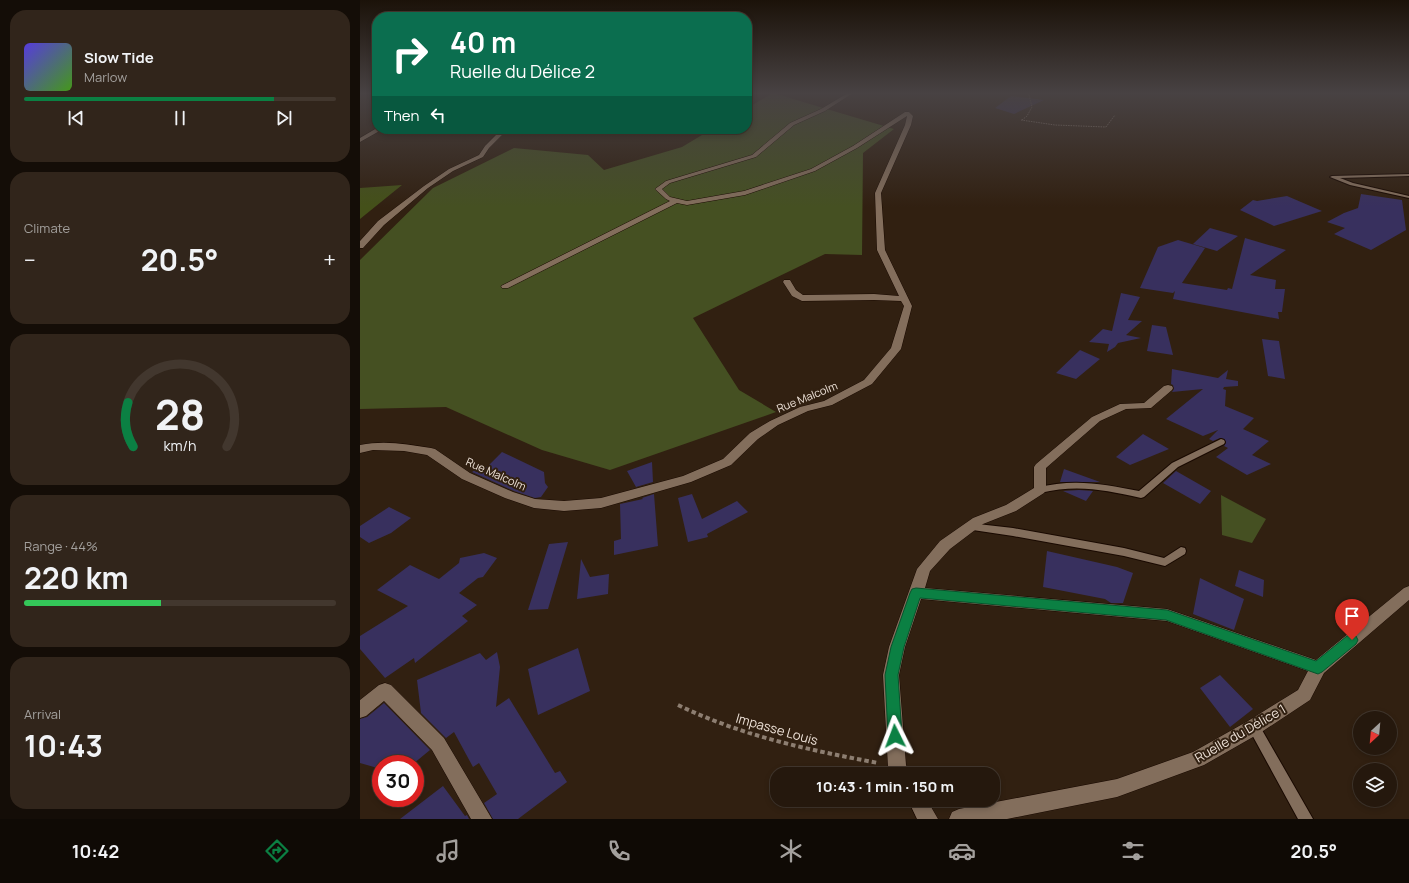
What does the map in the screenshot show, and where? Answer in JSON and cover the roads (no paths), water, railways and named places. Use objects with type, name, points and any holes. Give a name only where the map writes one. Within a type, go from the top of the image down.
[{"type":"street","name":"Rue Malcolm","points":[[783,131],[754,156],[668,182],[658,189],[668,198],[687,203],[745,193],[813,170],[855,147],[879,131]]},
{"type":"street","name":"Rue Malcolm","points":[[360,449],[373,446],[404,447],[431,452],[466,476],[509,495],[534,503],[564,506],[601,503],[688,479],[727,462],[754,436],[774,423],[804,409],[828,403],[868,382],[896,349],[908,306],[881,250],[878,193],[905,131]]},
{"type":"street","points":[[360,140],[372,133]]},
{"type":"street","points":[[360,246],[381,223],[426,187],[451,170],[481,156],[486,147],[499,134]]},
{"type":"street","points":[[505,286],[676,200]]},
{"type":"street","points":[[787,282],[792,292],[802,298],[874,297],[904,299]]},
{"type":"street","points":[[899,767],[892,675],[897,647],[924,569],[944,545],[978,521],[1011,508],[1040,490],[1040,467],[1096,419],[1124,406],[1147,406],[1168,388]]},
{"type":"street","name":"Ruelle du Délice 1","points":[[960,819],[1117,788],[1198,759],[1254,727],[1304,695],[1318,668],[1409,592]]},
{"type":"street","points":[[916,593],[1167,615],[1318,668]]},
{"type":"street","points":[[360,710],[384,690],[438,744],[482,819]]},
{"type":"street","points":[[921,807],[928,819]]},
{"type":"lane","points":[[1409,175],[1332,177],[1352,184],[1409,197]]},
{"type":"lane","points":[[1040,490],[1057,485],[1091,484],[1141,495],[1175,465],[1221,442]]},
{"type":"lane","points":[[969,528],[1013,532],[1124,552],[1166,562],[1181,551]]},
{"type":"lane","points":[[1254,727],[1306,819]]}]
